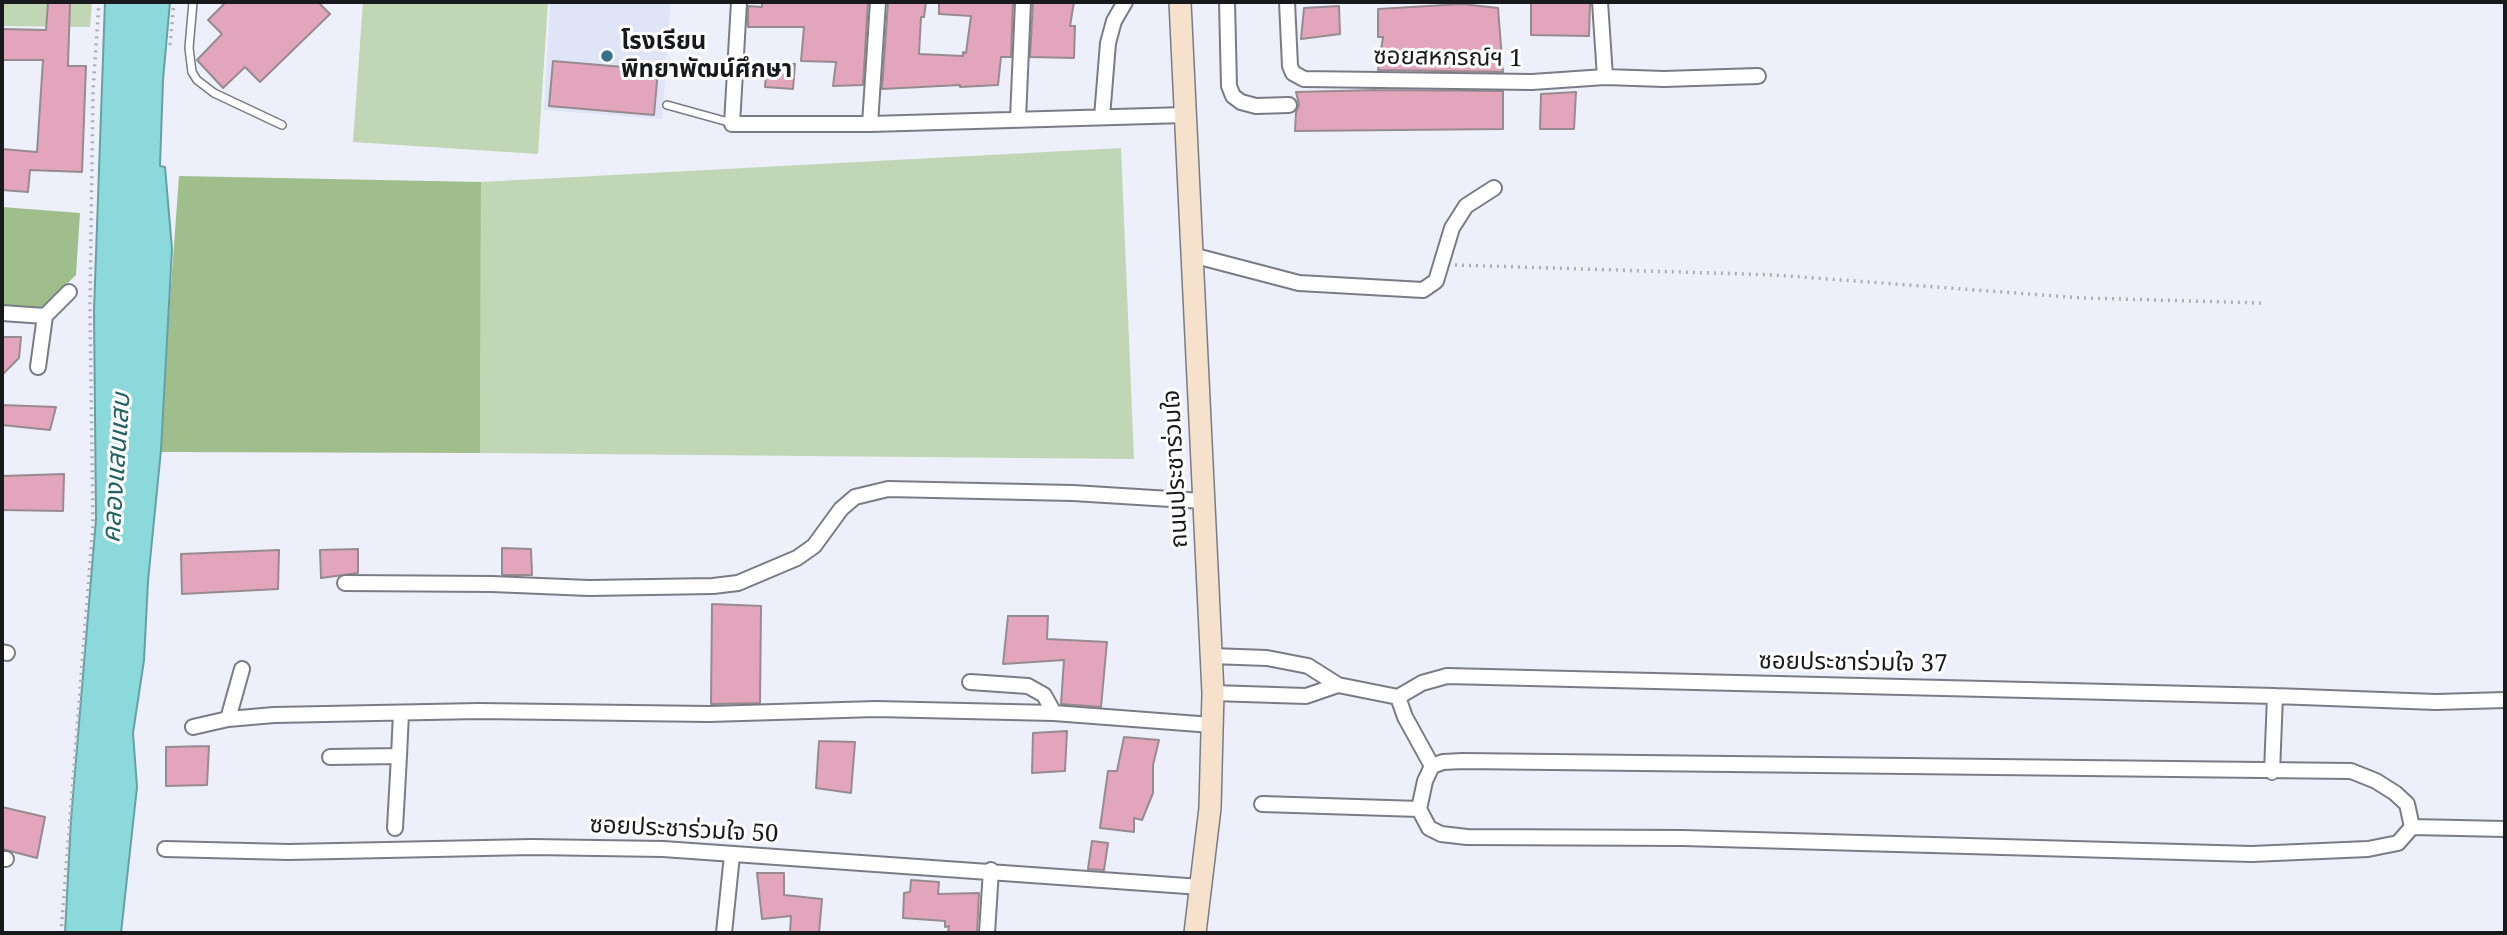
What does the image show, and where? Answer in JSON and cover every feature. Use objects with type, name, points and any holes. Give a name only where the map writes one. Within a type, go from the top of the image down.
[{"type":"main road","name":"ถนนประชาร่วมใจ","points":[[1180,2],[1213,693],[1210,808],[1195,933]]},
{"type":"street","points":[[739,2],[733,124],[870,124],[1185,115]]},
{"type":"street","points":[[870,124],[878,2]]},
{"type":"street","points":[[1018,119],[1023,2]]},
{"type":"street","points":[[1102,117],[1108,43],[1114,20],[1125,2]]},
{"type":"street","points":[[1227,2],[1229,86],[1233,96],[1241,102],[1256,106],[1289,105]]},
{"type":"street","name":"ซอยสหกรณ์ฯ 1","points":[[1287,2],[1290,66],[1293,73],[1304,79],[1532,82],[1605,77],[1664,79],[1758,76]]},
{"type":"street","points":[[1600,2],[1605,77]]},
{"type":"street","points":[[1192,255],[1298,284],[1423,290],[1436,281],[1452,228],[1466,206],[1494,188]]},
{"type":"street","points":[[38,367],[45,316],[69,292]]},
{"type":"street","points":[[2,313],[45,316]]},
{"type":"street","points":[[345,583],[589,588],[713,586],[738,583],[797,558],[814,546],[841,509],[855,497],[888,489],[1073,493],[1203,501]]},
{"type":"street","points":[[1211,656],[1267,658],[1308,666],[1338,685],[1398,697],[1405,717],[1432,766]]},
{"type":"street","points":[[228,719],[242,668]]},
{"type":"street","name":"ซอยประชาร่วมใจ 37","points":[[1398,697],[1422,683],[1447,676],[2274,695],[2436,702],[2505,700]]},
{"type":"street","points":[[970,682],[1028,686],[1044,695],[1054,713]]},
{"type":"street","points":[[1213,693],[1306,696],[1338,685]]},
{"type":"street","points":[[2272,772],[2274,695]]},
{"type":"street","points":[[193,727],[228,719],[274,715],[709,714],[876,709],[1054,713],[1212,725]]},
{"type":"street","points":[[395,828],[401,713]]},
{"type":"street","points":[[330,757],[399,756]]},
{"type":"street","points":[[1463,761],[2351,771],[2376,781],[2407,804],[2412,827],[2398,843],[2368,849],[2252,854],[1683,838],[1467,837],[1441,834],[1429,828],[1419,809],[1425,781],[1432,766],[1443,762],[1463,761]]},
{"type":"street","points":[[1262,804],[1419,809]]},
{"type":"street","points":[[2412,827],[2505,829]]},
{"type":"street","name":"ซอยประชาร่วมใจ 50","points":[[165,849],[289,852],[532,847],[663,849],[991,870],[1201,887]]},
{"type":"street","points":[[724,933],[733,855]]},
{"type":"street","points":[[987,933],[991,870]]},
{"type":"lane","points":[[193,2],[189,48],[192,72],[214,93],[282,125]]},
{"type":"lane","points":[[667,105],[733,124]]},
{"type":"path","points":[[61,933],[93,526],[90,320],[93,91],[99,2]]},
{"type":"path","points":[[170,45],[173,2]]},
{"type":"path","points":[[1443,265],[1775,275],[2083,298],[2262,303]]},
{"type":"shaded area","name":"โรงเรียน พิทยาพัฒน์ศึกษา","points":[[550,2],[671,2],[662,119],[544,110]]},
{"type":"green space","points":[[2,2],[92,2],[90,27],[2,26]]},
{"type":"green space","points":[[363,2],[548,2],[538,154],[353,142]]},
{"type":"green space","points":[[1121,148],[1134,459],[480,453],[481,182]]},
{"type":"green space","points":[[179,176],[481,182],[480,453],[159,452]]},
{"type":"green space","points":[[2,207],[80,213],[76,275],[41,309],[2,306]]},
{"type":"water","name":"คลองแสนแสบ","points":[[105,2],[170,2],[163,80],[160,166],[165,167],[172,249],[161,450],[148,581],[144,660],[133,733],[137,787],[121,933],[65,933],[71,820],[96,519],[94,310]]},
{"type":"building","points":[[48,2],[70,2],[68,66],[86,66],[82,172],[30,170],[28,192],[2,190],[2,149],[37,152],[43,60],[2,60],[2,29],[46,30]]},
{"type":"building","points":[[226,2],[318,2],[330,14],[260,82],[245,67],[223,88],[197,60],[222,34],[208,20]]},
{"type":"building","points":[[762,2],[868,2],[863,85],[833,86],[836,62],[801,61],[804,27],[748,27],[748,6],[762,7]]},
{"type":"building","points":[[888,2],[926,2],[924,17],[921,17],[919,54],[963,56],[963,52],[966,53],[971,16],[939,14],[939,2],[1013,2],[1011,57],[1001,57],[998,85],[882,89]]},
{"type":"building","points":[[1033,2],[1074,2],[1070,26],[1075,26],[1074,58],[1030,57]]},
{"type":"building","points":[[1531,2],[1590,3],[1589,36],[1531,35]]},
{"type":"building","points":[[1462,4],[1498,8],[1503,72],[1378,70],[1383,37],[1378,37],[1378,9]]},
{"type":"building","points":[[1339,6],[1340,34],[1301,39],[1304,8]]},
{"type":"building","points":[[553,61],[658,70],[654,115],[549,106]]},
{"type":"building","points":[[767,62],[795,64],[793,89],[765,87]]},
{"type":"building","points":[[1503,91],[1503,129],[1295,131],[1299,105],[1296,92]]},
{"type":"building","points":[[1576,92],[1574,129],[1540,129],[1541,94]]},
{"type":"building","points":[[2,337],[21,337],[19,358],[2,375]]},
{"type":"building","points":[[2,405],[56,407],[50,430],[2,425]]},
{"type":"building","points":[[64,474],[63,511],[2,510],[2,476]]},
{"type":"building","points":[[502,548],[531,549],[532,575],[502,575]]},
{"type":"building","points":[[358,549],[358,573],[321,578],[320,550]]},
{"type":"building","points":[[279,550],[278,589],[182,594],[181,554]]},
{"type":"building","points":[[712,604],[761,606],[760,703],[711,704]]},
{"type":"building","points":[[1008,616],[1048,616],[1047,639],[1107,642],[1101,707],[1061,704],[1064,660],[1003,664]]},
{"type":"building","points":[[1067,731],[1065,771],[1032,773],[1033,733]]},
{"type":"building","points":[[1124,737],[1159,740],[1153,765],[1153,793],[1142,820],[1134,818],[1134,832],[1100,828],[1108,771],[1117,771]]},
{"type":"building","points":[[819,741],[855,742],[851,793],[816,788]]},
{"type":"building","points":[[209,746],[207,785],[166,786],[166,747]]},
{"type":"building","points":[[2,807],[45,817],[37,858],[2,849]]},
{"type":"building","points":[[1092,841],[1108,843],[1104,870],[1088,869]]},
{"type":"building","points":[[757,873],[784,873],[784,895],[822,899],[819,933],[790,933],[791,916],[762,919]]},
{"type":"building","points":[[911,880],[939,882],[938,894],[979,893],[977,933],[948,933],[949,926],[945,927],[945,921],[903,918],[904,893],[910,892]]},
{"type":"place","name":"โรงเรียน พิทยาพัฒน์ศึกษา","points":[[607,56]]}]
